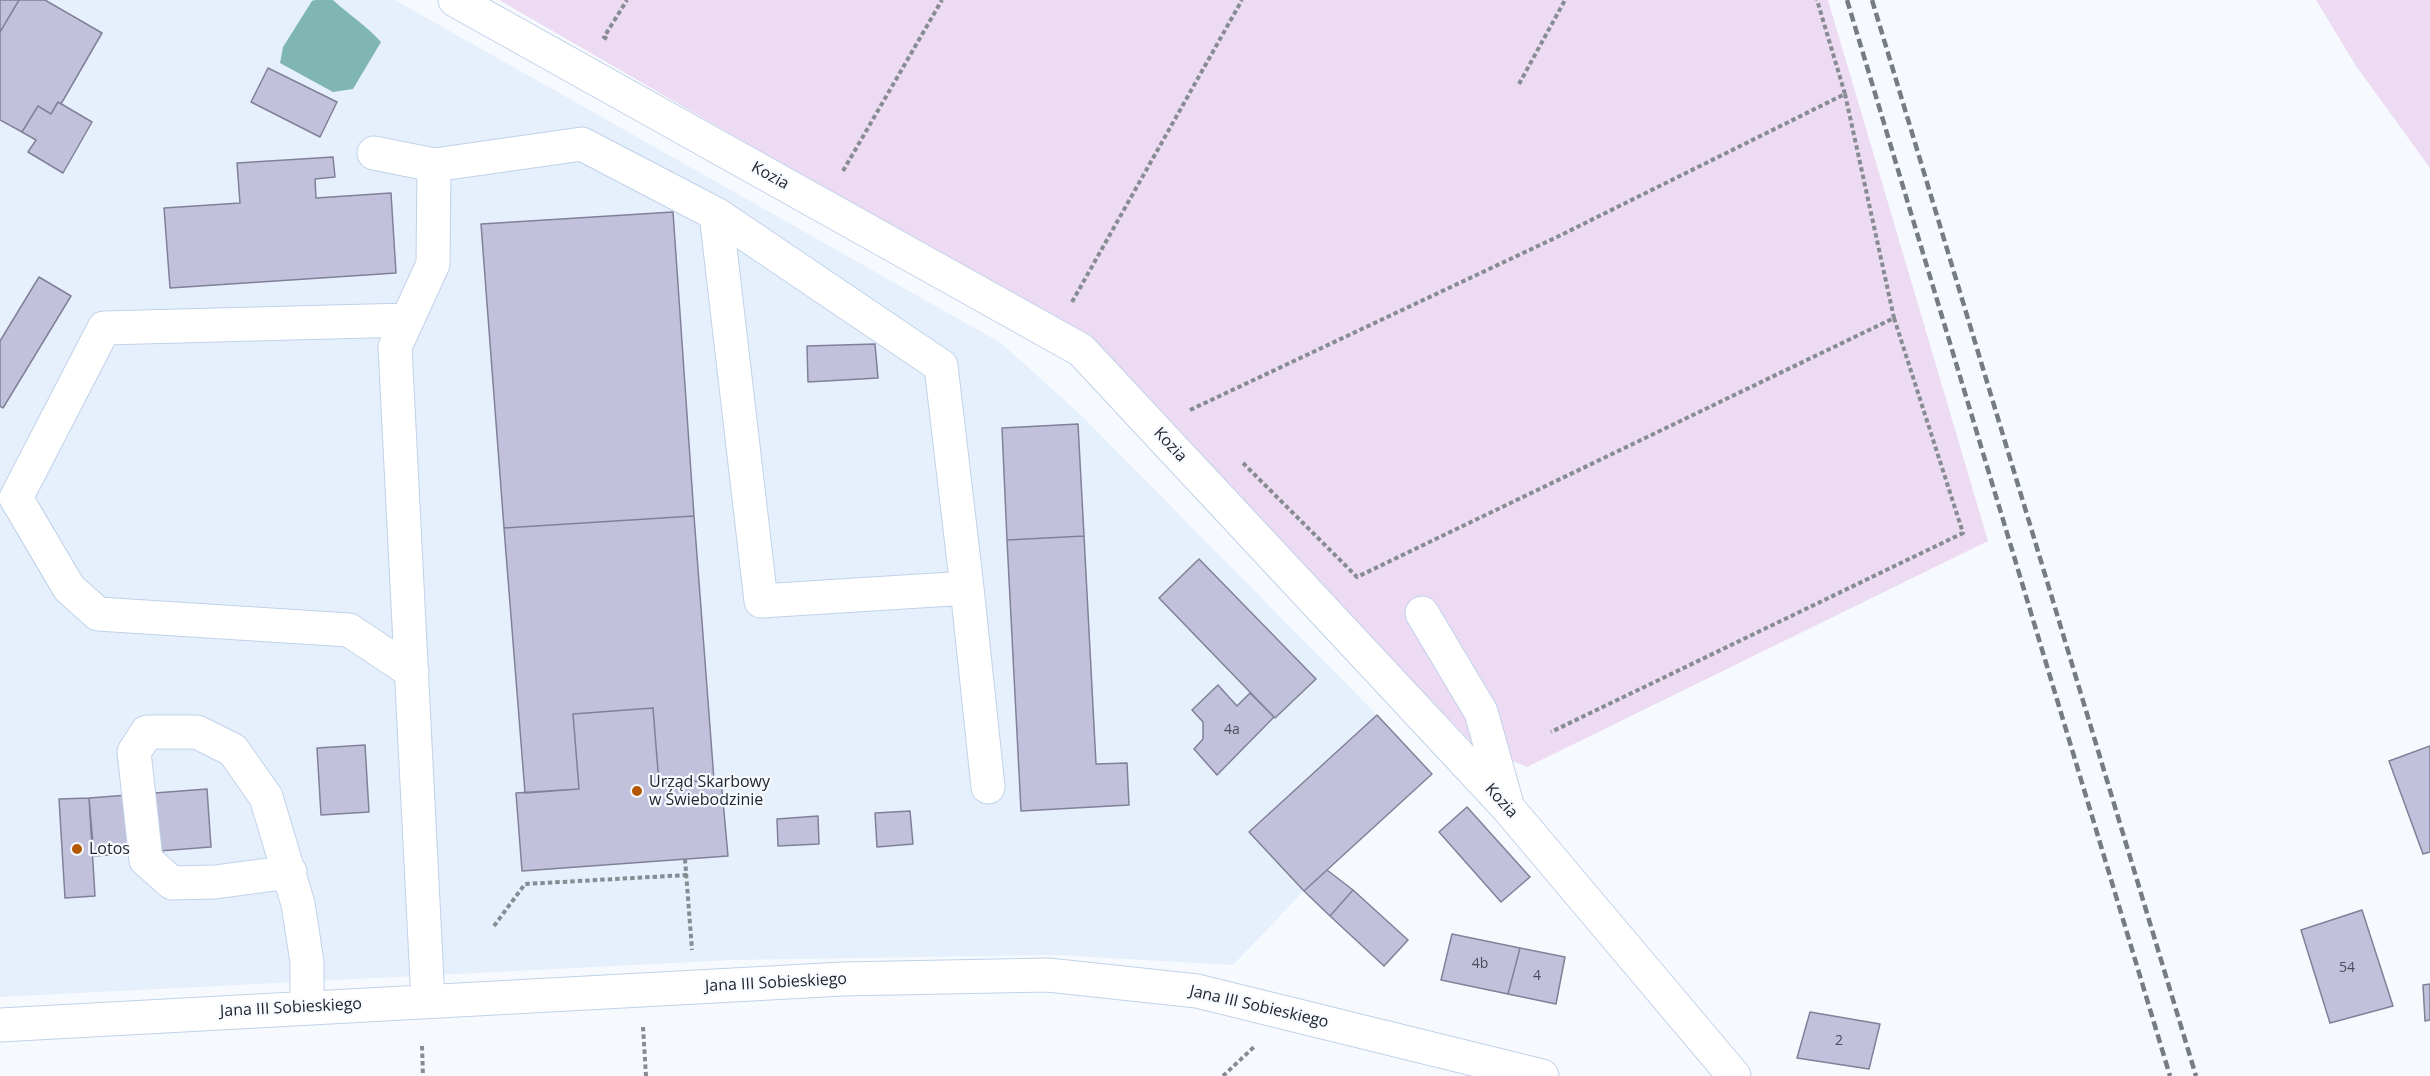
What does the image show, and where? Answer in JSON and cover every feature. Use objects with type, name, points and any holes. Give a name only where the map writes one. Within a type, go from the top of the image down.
[{"type":"street","name":"Kozia","points":[[455,0],[1081,350],[1508,808],[1734,1076]]},
{"type":"street","points":[[374,153],[434,165],[582,144],[716,214],[940,366],[988,787]]},
{"type":"street","points":[[428,1001],[395,347],[434,264],[434,165]]},
{"type":"street","points":[[716,214],[761,602],[967,588]]},
{"type":"street","points":[[407,320],[104,328],[16,498],[69,588],[98,614],[349,630],[412,672]]},
{"type":"street","points":[[1422,613],[1481,712],[1508,808]]},
{"type":"street","points":[[290,872],[215,882],[172,883],[146,860],[135,752],[147,732],[197,732],[233,750],[266,797],[290,872],[298,904],[307,962],[307,1007]]},
{"type":"street","name":"Jana III Sobieskiego","points":[[0,1025],[843,979],[1048,975],[1197,991],[1542,1076]]},
{"type":"path","points":[[843,171],[942,0]]},
{"type":"path","points":[[1070,305],[1242,0]]},
{"type":"path","points":[[1519,84],[1565,0]]},
{"type":"path","points":[[1551,732],[1963,533],[1894,318],[1845,94],[1817,0]]},
{"type":"path","points":[[1190,410],[1557,237],[1845,94]]},
{"type":"path","points":[[1357,577],[1894,318]]},
{"type":"path","points":[[685,859],[692,957]]},
{"type":"path","points":[[494,926],[525,884],[687,875]]},
{"type":"path","points":[[643,1026],[646,1076]]},
{"type":"path","points":[[1223,1076],[1257,1045]]},
{"type":"path","points":[[422,1046],[423,1076]]},
{"type":"shaded area","points":[[0,0],[395,0],[1001,343],[1081,415],[1377,715],[1432,774],[1304,891],[1233,965],[1054,955],[734,960],[0,997]]},
{"type":"shaded area","points":[[333,0],[381,42],[353,89],[333,92],[280,63],[283,47],[312,1]]},
{"type":"shaded area","points":[[499,0],[1828,0],[1988,541],[1527,767],[1473,744],[1080,336]]},
{"type":"shaded area","points":[[2316,0],[2430,0],[2430,168],[2356,66]]},
{"type":"building","points":[[0,0],[19,0],[0,32]]},
{"type":"building","points":[[19,0],[45,0],[102,33],[61,104],[58,102],[51,114],[38,106],[22,132],[0,120],[0,32]]},
{"type":"building","points":[[268,68],[337,102],[320,137],[251,102]]},
{"type":"building","points":[[58,102],[92,122],[63,173],[28,152],[36,140],[22,132],[38,106],[51,114]]},
{"type":"building","points":[[333,157],[335,177],[315,179],[316,198],[391,193],[396,273],[170,288],[164,208],[240,203],[237,163]]},
{"type":"building","points":[[673,212],[694,516],[504,528],[481,224]]},
{"type":"building","points":[[39,277],[71,296],[3,408],[0,406],[0,341]]},
{"type":"building","points":[[875,344],[878,378],[808,382],[807,346]]},
{"type":"building","points":[[1078,424],[1084,536],[1007,540],[1002,428]]},
{"type":"building","points":[[694,516],[714,780],[659,784],[653,708],[573,714],[579,789],[525,793],[504,528]]},
{"type":"building","points":[[1084,536],[1096,764],[1127,763],[1129,805],[1021,811],[1007,540]]},
{"type":"building","points":[[1199,559],[1316,679],[1275,718],[1159,598]]},
{"type":"building","points":[[1218,685],[1237,706],[1250,693],[1274,717],[1217,775],[1194,749],[1203,739],[1203,722],[1192,710]]},
{"type":"building","name":"Urząd Skarbowy w Świebodzinie","points":[[653,708],[659,784],[721,779],[728,856],[522,871],[516,793],[579,789],[573,714]]},
{"type":"building","points":[[1377,715],[1432,774],[1304,891],[1249,832]]},
{"type":"building","points":[[365,745],[369,812],[321,815],[317,748]]},
{"type":"building","points":[[2430,746],[2430,852],[2423,854],[2389,761]]},
{"type":"building","points":[[207,789],[211,847],[94,856],[89,798]]},
{"type":"building","points":[[89,798],[95,896],[65,898],[59,799]]},
{"type":"building","points":[[1467,807],[1530,877],[1501,902],[1439,832]]},
{"type":"building","points":[[910,811],[913,844],[877,847],[875,813]]},
{"type":"building","points":[[818,816],[819,844],[778,846],[777,819]]},
{"type":"building","points":[[1327,870],[1353,890],[1330,916],[1304,891]]},
{"type":"building","points":[[1353,890],[1408,940],[1384,966],[1330,916]]},
{"type":"building","points":[[2362,910],[2393,1006],[2330,1023],[2301,930]]},
{"type":"building","points":[[1452,934],[1520,948],[1508,994],[1441,980]]},
{"type":"building","points":[[1520,948],[1565,957],[1556,1004],[1508,994]]},
{"type":"building","points":[[2430,984],[2430,1020],[2425,1021],[2423,985]]},
{"type":"building","points":[[1810,1012],[1880,1024],[1869,1069],[1797,1058]]},
{"type":"railway","points":[[1847,0],[2170,1076]]},
{"type":"railway","points":[[1872,0],[2196,1076]]},
{"type":"place","name":"Urząd Skarbowy w Świebodzinie","points":[[637,791]]},
{"type":"place","name":"Lotos","points":[[77,849]]}]
